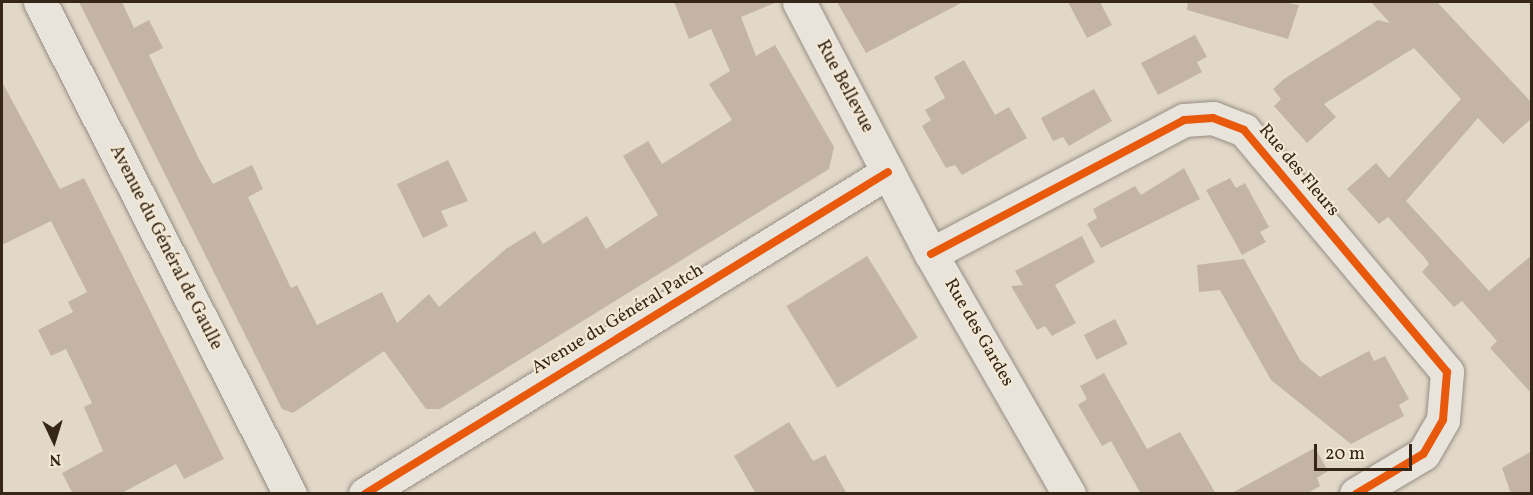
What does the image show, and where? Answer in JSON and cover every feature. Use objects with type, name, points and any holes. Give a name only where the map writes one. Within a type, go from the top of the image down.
[{"type":"street","name":"Avenue du Général de Gaulle","points":[[40,2],[290,494]]},
{"type":"street","name":"Rue Bellevue","points":[[799,2],[888,172]]},
{"type":"street","name":"Rue des Fleurs","points":[[931,254],[1184,120],[1213,118],[1244,130],[1447,372],[1443,420],[1423,454],[1356,494]]},
{"type":"street","name":"Rue des Gardes","points":[[888,172],[931,254],[1069,494]]},
{"type":"street","name":"Avenue du Général Patch","points":[[364,494],[888,172]]},
{"type":"building","points":[[79,2],[122,2],[134,28],[149,20],[163,48],[149,55],[199,159],[213,184],[252,165],[263,189],[248,197],[291,288],[297,285],[317,325],[382,292],[397,323],[429,294],[439,307],[507,248],[535,231],[543,244],[587,216],[606,249],[658,215],[623,156],[648,141],[662,164],[732,120],[709,84],[730,71],[711,29],[689,39],[674,2],[777,2],[741,17],[756,56],[775,45],[834,147],[829,169],[440,409],[426,409],[384,351],[293,413],[282,409]]},
{"type":"building","points":[[837,2],[963,2],[866,53]]},
{"type":"building","points":[[1068,2],[1100,2],[1112,25],[1087,38]]},
{"type":"building","points":[[1188,2],[1283,2],[1299,5],[1288,39],[1187,10]]},
{"type":"building","points":[[1371,2],[1437,2],[1532,103],[1532,118],[1503,144],[1478,118],[1406,201],[1489,291],[1532,255],[1532,394],[1490,348],[1497,341],[1462,301],[1454,307],[1422,272],[1429,264],[1388,217],[1379,224],[1347,189],[1376,163],[1389,178],[1461,99],[1414,48],[1324,104],[1336,117],[1307,143],[1274,106],[1281,99],[1273,89],[1284,79],[1378,20],[1390,23]]},
{"type":"building","points":[[1195,35],[1207,57],[1197,62],[1202,72],[1158,95],[1141,63]]},
{"type":"building","points":[[964,60],[995,115],[1009,107],[1027,138],[962,175],[955,165],[946,168],[922,126],[931,120],[925,110],[945,98],[934,77]]},
{"type":"building","points":[[2,82],[60,189],[84,178],[224,459],[184,479],[176,464],[120,494],[73,494],[62,473],[103,451],[84,407],[92,403],[66,349],[51,356],[38,330],[73,312],[68,302],[87,292],[51,221],[2,245]]},
{"type":"building","points":[[1094,89],[1112,121],[1069,146],[1063,137],[1053,141],[1041,118]]},
{"type":"building","points":[[448,160],[468,201],[441,211],[448,226],[423,238],[397,184]]},
{"type":"building","points":[[1184,168],[1200,199],[1101,248],[1087,224],[1097,218],[1093,209],[1135,186],[1141,195]]},
{"type":"building","points":[[1230,178],[1236,188],[1245,183],[1269,227],[1260,232],[1266,242],[1242,255],[1206,190]]},
{"type":"building","points":[[1082,236],[1095,262],[1055,285],[1076,323],[1052,336],[1045,326],[1037,330],[1011,286],[1023,285],[1015,271]]},
{"type":"building","points":[[867,256],[918,337],[837,388],[786,306]]},
{"type":"building","points":[[1244,259],[1300,360],[1320,377],[1369,351],[1374,361],[1385,356],[1409,399],[1399,405],[1404,416],[1351,444],[1271,380],[1220,290],[1199,292],[1197,265]]},
{"type":"building","points":[[1115,319],[1128,344],[1097,360],[1084,335]]},
{"type":"building","points":[[1104,373],[1147,449],[1180,432],[1216,494],[1141,494],[1111,441],[1102,446],[1078,405],[1087,399],[1080,386]]},
{"type":"building","points":[[789,422],[813,461],[825,455],[847,494],[756,494],[734,456]]},
{"type":"building","points":[[1315,448],[1328,471],[1317,478],[1320,486],[1306,494],[1230,494]]},
{"type":"building","points":[[1532,451],[1532,494],[1511,494],[1502,468]]},
{"type":"cycle path","points":[[931,254],[1184,120],[1213,118],[1244,130],[1447,372],[1443,420],[1423,454],[1356,494]]},
{"type":"cycle path","points":[[365,494],[888,172]]}]
